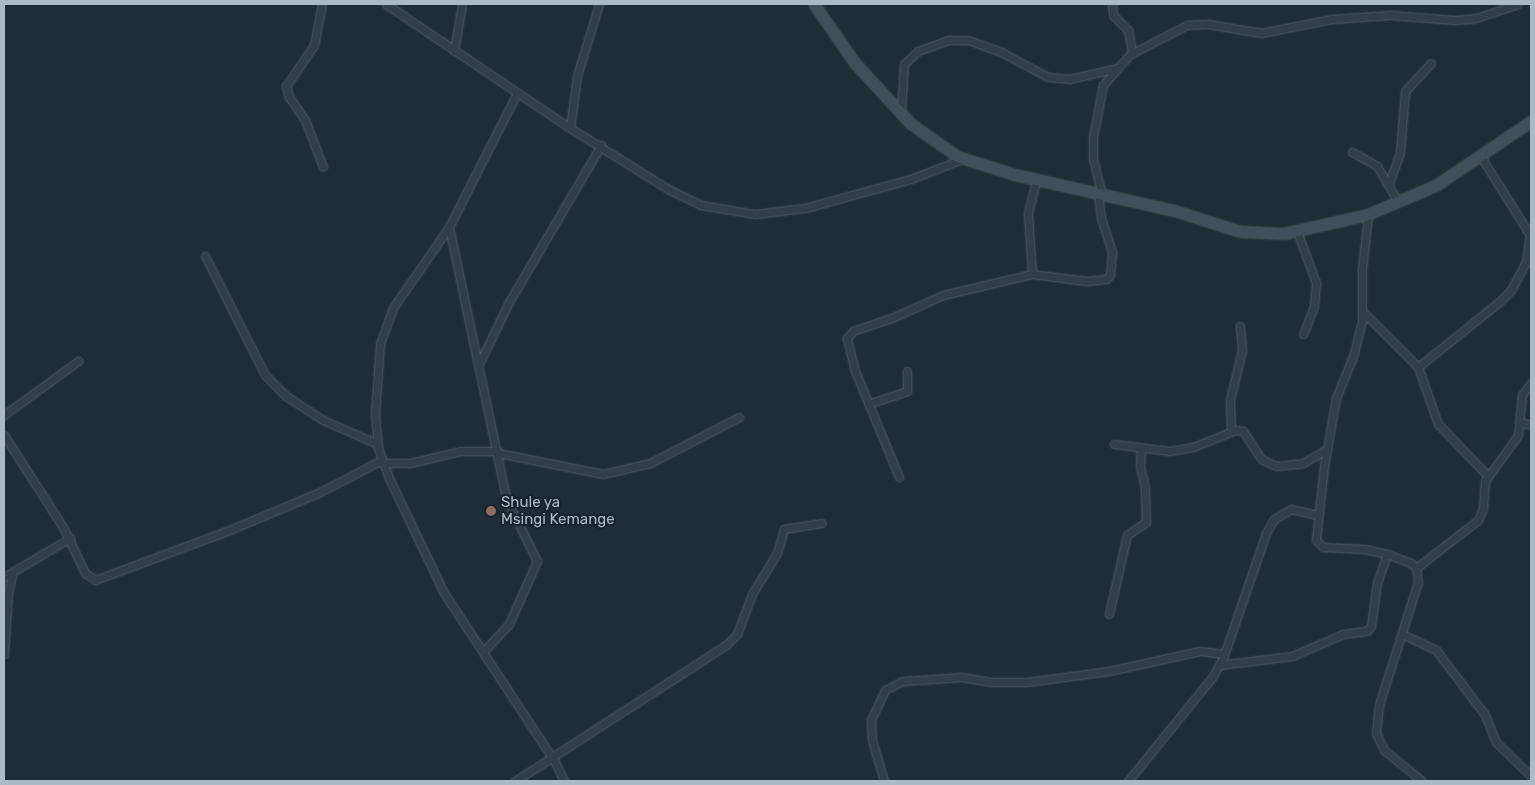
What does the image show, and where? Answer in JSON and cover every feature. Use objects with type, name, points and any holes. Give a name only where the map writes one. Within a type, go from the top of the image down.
[{"type":"main road","points":[[814,4],[855,63],[910,124],[962,159],[1036,180],[1175,211],[1241,232],[1284,234],[1368,215],[1436,186],[1531,122]]},
{"type":"street","points":[[322,4],[314,45],[286,86],[315,142],[323,167]]},
{"type":"street","points":[[386,4],[570,128],[601,145],[668,190],[701,205],[755,214],[805,208],[910,179],[962,159]]},
{"type":"street","points":[[454,51],[462,4]]},
{"type":"street","points":[[570,128],[577,76],[599,4]]},
{"type":"street","points":[[1112,4],[1113,15],[1130,35],[1131,54]]},
{"type":"street","points":[[898,477],[868,404],[847,344],[847,338],[853,331],[894,317],[943,295],[1032,274],[1087,281],[1106,279],[1110,275],[1112,252],[1101,218],[1100,194],[1093,158],[1093,138],[1104,85],[1131,54],[1187,25],[1208,24],[1261,33],[1332,19],[1390,15],[1462,19],[1518,4]]},
{"type":"street","points":[[901,113],[904,64],[918,51],[949,40],[968,40],[1003,53],[1048,77],[1069,79],[1118,68]]},
{"type":"street","points":[[1389,183],[1400,152],[1405,91],[1431,63]]},
{"type":"street","points":[[517,93],[449,227],[393,308],[380,344],[376,374],[378,444],[383,461],[449,602],[553,758],[564,781]]},
{"type":"street","points":[[479,364],[509,302],[601,145]]},
{"type":"street","points":[[1352,152],[1377,166],[1389,183],[1398,202]]},
{"type":"street","points":[[1418,367],[1500,301],[1511,290],[1526,262],[1530,235],[1481,157]]},
{"type":"street","points":[[1032,274],[1028,213],[1036,180]]},
{"type":"street","points":[[1368,215],[1362,269],[1362,312],[1354,354],[1336,398],[1315,529],[1320,546],[1365,549],[1387,554],[1411,563],[1416,568],[1418,582],[1379,705],[1376,733],[1384,750],[1422,781]]},
{"type":"street","points":[[449,227],[498,452],[506,498],[538,561],[509,624],[483,652]]},
{"type":"street","points":[[1297,231],[1316,282],[1314,306],[1303,334]]},
{"type":"street","points":[[205,256],[266,375],[286,396],[322,420],[378,444]]},
{"type":"street","points":[[1362,312],[1418,367],[1438,424],[1487,475]]},
{"type":"street","points":[[1231,431],[1230,400],[1242,350],[1240,326]]},
{"type":"street","points":[[4,415],[78,361]]},
{"type":"street","points":[[868,404],[907,391],[907,371]]},
{"type":"street","points":[[1416,568],[1478,520],[1483,508],[1487,475],[1512,445],[1520,422],[1522,395],[1531,383]]},
{"type":"street","points":[[4,435],[70,538],[85,573],[95,580],[227,531],[318,493],[383,461],[410,463],[460,451],[498,452],[604,474],[650,463],[739,417]]},
{"type":"street","points":[[1520,422],[1531,425]]},
{"type":"street","points":[[1114,444],[1170,451],[1193,447],[1231,431],[1243,431],[1262,460],[1276,466],[1303,462],[1327,449]]},
{"type":"street","points":[[1109,614],[1128,535],[1146,522],[1145,487],[1140,467],[1141,448]]},
{"type":"street","points":[[1128,781],[1160,744],[1219,665],[1271,524],[1283,511],[1291,509],[1317,515]]},
{"type":"street","points":[[515,781],[726,645],[737,634],[752,594],[778,553],[784,530],[822,523]]},
{"type":"street","points":[[4,577],[70,538]]},
{"type":"street","points":[[1219,665],[1292,656],[1343,634],[1367,631],[1371,626],[1377,583],[1387,554]]},
{"type":"street","points":[[4,654],[8,593],[13,572]]},
{"type":"street","points":[[1402,634],[1436,650],[1485,716],[1496,742],[1531,776]]},
{"type":"street","points":[[884,781],[872,740],[871,720],[885,690],[903,681],[962,677],[991,682],[1027,682],[1109,671],[1200,651],[1224,654]]},
{"type":"place","name":"Shule ya Msingi Kemange","points":[[491,511]]}]
